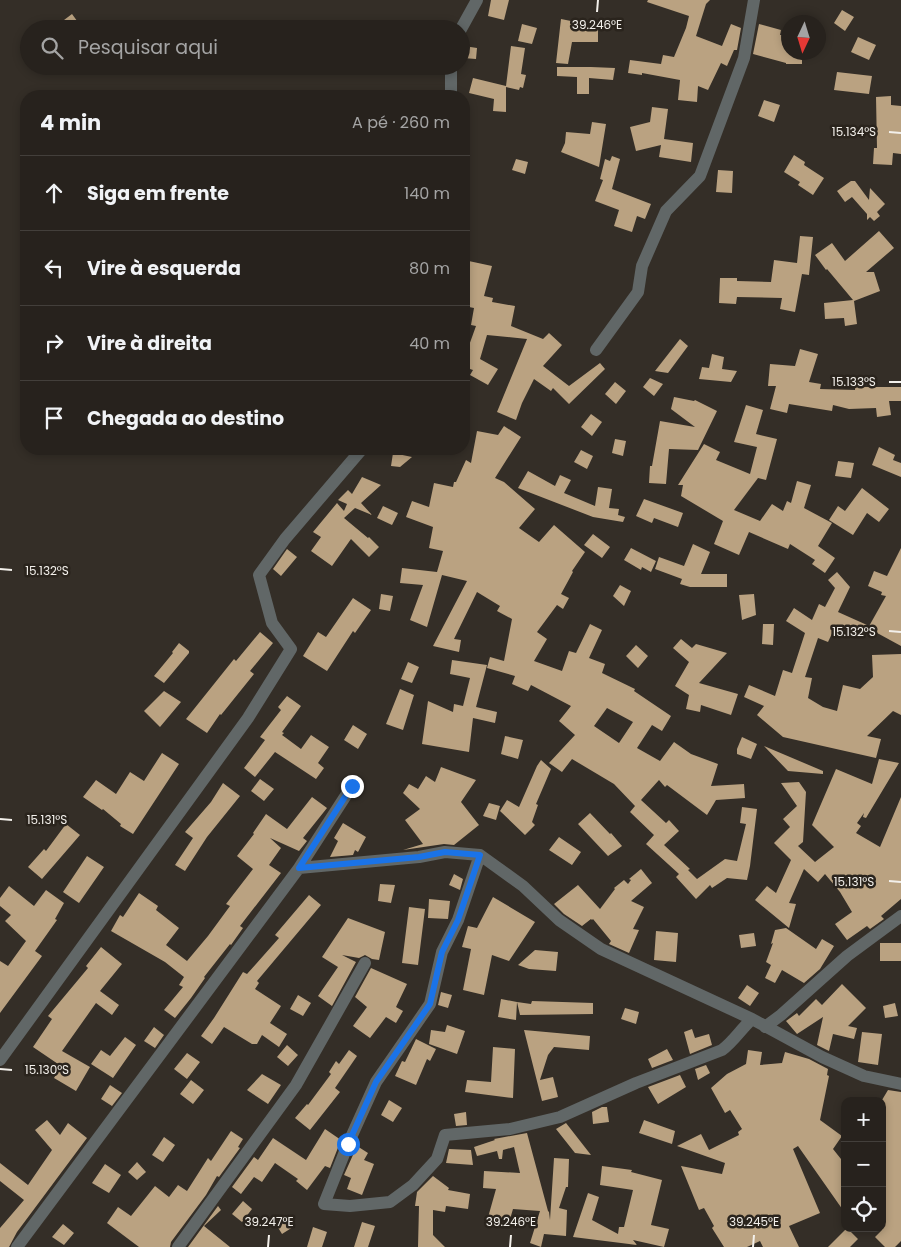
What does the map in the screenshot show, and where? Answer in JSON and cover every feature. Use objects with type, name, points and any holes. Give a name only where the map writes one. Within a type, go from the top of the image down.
[{"type":"street","points":[[466,20],[477,0]]},
{"type":"street","points":[[596,350],[638,292],[642,266],[666,211],[700,176],[744,58],[754,0]]},
{"type":"street","points":[[451,75],[451,90]]},
{"type":"street","points":[[0,1060],[248,718],[291,649],[272,623],[259,576],[285,540],[357,455]]},
{"type":"street","points":[[17,1247],[299,868],[352,786]]},
{"type":"street","points":[[299,868],[419,857],[445,852],[480,855],[523,886],[559,920],[601,949],[752,1019],[864,1076],[901,1084]]},
{"type":"street","points":[[480,855],[458,920],[442,952],[430,1004],[376,1082],[324,1204],[350,1206],[390,1202],[413,1185],[437,1160],[445,1135],[510,1129],[560,1117],[636,1083],[722,1050],[733,1041],[742,1028],[752,1019]]},
{"type":"street","points":[[765,1027],[782,1015],[847,956],[901,916]]},
{"type":"street","points":[[178,1247],[296,1085],[365,963]]},
{"type":"building","points":[[491,0],[509,0],[504,20],[488,16]]},
{"type":"building","points":[[648,0],[710,0],[706,4],[696,36],[722,46],[731,24],[741,28],[737,50],[734,50],[727,66],[721,63],[708,90],[698,86],[697,102],[678,100],[680,80],[642,73],[642,75],[628,73],[630,60],[661,64],[663,55],[674,57],[686,28],[689,16],[647,2]]},
{"type":"building","points":[[842,10],[854,17],[845,31],[834,23]]},
{"type":"building","points":[[72,14],[76,20],[64,20]]},
{"type":"building","points":[[561,19],[576,22],[575,29],[598,28],[598,42],[572,42],[568,64],[556,63]]},
{"type":"building","points":[[522,24],[537,28],[532,44],[518,41]]},
{"type":"building","points":[[759,24],[781,30],[781,60],[802,60],[802,64],[786,64],[753,54]]},
{"type":"building","points":[[858,37],[876,45],[869,60],[851,52]]},
{"type":"building","points":[[511,46],[525,48],[521,74],[526,75],[523,88],[520,87],[519,90],[506,87],[506,112],[493,111],[494,99],[470,93],[473,78],[506,86]]},
{"type":"building","points":[[470,47],[477,48],[476,59],[470,59]]},
{"type":"building","points":[[557,67],[615,68],[613,80],[589,78],[589,94],[577,94],[577,77],[557,76]]},
{"type":"building","points":[[837,72],[872,76],[869,94],[834,90]]},
{"type":"building","points":[[891,96],[891,105],[901,106],[901,154],[893,153],[892,165],[873,164],[874,148],[877,148],[876,97]]},
{"type":"building","points":[[764,100],[780,105],[774,122],[758,116]]},
{"type":"building","points":[[652,107],[668,109],[664,139],[693,143],[691,162],[659,157],[661,145],[636,151],[630,127],[650,122]]},
{"type":"building","points":[[592,122],[606,124],[599,167],[561,152],[565,143],[566,132],[590,134]]},
{"type":"building","points":[[794,155],[805,162],[804,165],[824,178],[813,195],[798,185],[800,182],[784,172]]},
{"type":"building","points":[[612,156],[620,159],[612,189],[651,204],[645,219],[637,216],[632,232],[614,226],[619,210],[595,201],[603,180],[600,179],[605,159],[610,161]]},
{"type":"building","points":[[516,159],[528,162],[525,174],[512,170]]},
{"type":"building","points":[[718,170],[733,171],[732,193],[716,192]]},
{"type":"building","points":[[851,181],[855,181],[869,200],[870,188],[885,204],[877,212],[880,216],[874,221],[870,217],[867,220],[867,214],[852,197],[845,202],[837,191]]},
{"type":"building","points":[[879,231],[894,248],[866,272],[874,272],[880,291],[854,301],[857,324],[845,326],[844,318],[825,319],[824,303],[853,300],[815,255],[832,243],[845,261]]},
{"type":"building","points":[[800,236],[813,237],[809,275],[802,274],[795,312],[780,309],[782,298],[737,297],[736,304],[719,303],[720,278],[737,278],[737,281],[771,282],[774,260],[797,263]]},
{"type":"building","points":[[470,261],[492,266],[484,296],[493,298],[492,302],[515,306],[511,326],[543,339],[549,333],[562,345],[543,366],[569,386],[600,363],[605,369],[569,404],[553,388],[551,391],[534,379],[516,420],[497,412],[527,339],[487,335],[480,359],[498,369],[488,385],[470,375],[473,370],[470,369],[470,343],[476,326],[471,325],[474,308],[470,307]]},
{"type":"building","points":[[680,339],[688,346],[668,373],[655,371]]},
{"type":"building","points":[[800,349],[818,354],[809,382],[821,384],[820,389],[855,390],[855,387],[901,387],[901,401],[889,401],[891,415],[877,417],[876,408],[849,409],[833,405],[832,411],[789,404],[787,413],[770,409],[776,386],[768,386],[770,364],[795,366]]},
{"type":"building","points":[[712,354],[724,357],[722,369],[737,371],[731,382],[699,379],[702,367],[709,368]]},
{"type":"building","points":[[650,378],[663,384],[654,396],[643,387]]},
{"type":"building","points":[[615,382],[626,391],[616,404],[605,394]]},
{"type":"building","points":[[674,397],[695,400],[717,411],[698,450],[669,449],[666,484],[649,483],[650,466],[652,466],[660,421],[695,427],[671,409]]},
{"type":"building","points":[[746,405],[763,410],[756,434],[777,439],[766,480],[758,478],[734,510],[760,521],[772,504],[783,511],[787,501],[791,503],[797,481],[811,485],[804,508],[832,523],[818,546],[835,558],[825,573],[812,564],[815,560],[790,544],[788,549],[749,532],[739,555],[714,544],[723,521],[681,496],[683,485],[678,485],[704,444],[720,452],[716,460],[750,474],[757,447],[734,442]]},
{"type":"building","points":[[591,414],[602,422],[592,436],[581,427]]},
{"type":"building","points":[[504,426],[521,437],[495,478],[504,482],[535,509],[519,528],[539,542],[554,525],[585,552],[572,571],[561,594],[569,598],[563,609],[557,605],[537,632],[547,639],[534,661],[562,671],[569,651],[576,653],[590,624],[602,630],[589,658],[605,664],[602,673],[635,689],[634,691],[671,716],[662,731],[652,725],[637,748],[660,761],[674,742],[691,754],[718,764],[711,786],[744,784],[745,798],[716,800],[707,815],[667,785],[665,787],[659,780],[641,800],[666,823],[669,820],[679,831],[664,845],[690,869],[688,870],[697,879],[725,859],[737,861],[746,824],[740,823],[742,807],[757,809],[747,880],[727,878],[712,888],[710,885],[696,899],[676,877],[679,874],[646,844],[654,835],[630,812],[635,806],[614,784],[572,759],[562,772],[549,763],[575,735],[559,721],[571,706],[531,685],[528,691],[512,684],[515,676],[487,668],[490,657],[504,661],[512,619],[497,611],[500,606],[477,592],[454,639],[461,640],[459,652],[433,646],[467,581],[442,575],[427,627],[410,620],[423,585],[400,583],[402,568],[437,572],[443,551],[429,548],[433,527],[406,517],[412,501],[429,507],[434,483],[453,487],[466,460],[471,463],[477,431],[498,435]],"holes":[[[607,708],[633,722],[619,743],[594,726]]]},
{"type":"building","points":[[615,439],[626,441],[623,456],[612,453]]},
{"type":"building","points":[[879,447],[895,455],[893,460],[901,463],[901,477],[872,465]]},
{"type":"building","points":[[581,450],[593,456],[587,469],[574,462]]},
{"type":"building","points":[[393,455],[412,457],[400,467],[391,466]]},
{"type":"building","points":[[838,461],[854,463],[851,478],[835,476]]},
{"type":"building","points":[[528,471],[555,486],[560,475],[571,480],[564,493],[595,506],[598,487],[612,489],[609,508],[619,509],[618,515],[625,517],[623,522],[593,517],[518,488]]},
{"type":"building","points":[[362,477],[381,485],[361,503],[372,515],[355,508],[344,518],[379,547],[369,557],[351,539],[332,566],[311,551],[321,537],[313,532],[337,503],[344,511],[347,504],[338,500],[348,490],[352,494]]},
{"type":"building","points":[[862,488],[889,509],[879,522],[867,513],[853,535],[829,520],[838,506],[845,511]]},
{"type":"building","points":[[644,499],[683,513],[678,527],[654,518],[652,523],[636,516]]},
{"type":"building","points":[[383,506],[398,513],[392,525],[377,518]]},
{"type":"building","points":[[593,534],[610,547],[602,558],[584,545]]},
{"type":"building","points":[[693,544],[710,552],[701,574],[727,574],[727,587],[690,587],[680,584],[682,579],[655,569],[659,557],[684,566]]},
{"type":"building","points":[[631,548],[656,561],[651,572],[642,567],[641,570],[624,560]]},
{"type":"building","points":[[901,548],[901,646],[868,628],[886,596],[881,595],[882,592],[868,586],[874,571],[887,576]]},
{"type":"building","points":[[287,549],[297,557],[281,576],[273,569]]},
{"type":"building","points":[[837,572],[850,587],[838,612],[867,625],[860,638],[836,625],[828,642],[818,638],[805,677],[812,678],[808,698],[823,707],[837,711],[843,685],[860,689],[873,677],[872,655],[901,654],[901,715],[893,711],[867,736],[881,739],[876,758],[783,737],[757,715],[764,706],[744,697],[749,685],[775,696],[783,670],[792,673],[805,633],[786,621],[794,608],[812,620],[819,604],[825,607],[835,588],[828,580]]},
{"type":"building","points":[[620,585],[631,591],[624,606],[613,596]]},
{"type":"building","points":[[381,594],[393,596],[390,611],[379,609]]},
{"type":"building","points":[[754,594],[756,615],[742,620],[739,595]]},
{"type":"building","points":[[353,598],[371,610],[355,633],[353,631],[327,671],[303,656],[318,632],[326,637]]},
{"type":"building","points":[[763,624],[774,624],[773,645],[762,644]]},
{"type":"building","points":[[260,632],[273,643],[250,671],[254,674],[220,714],[207,733],[186,719],[234,659],[236,661]]},
{"type":"building","points":[[681,639],[692,648],[696,644],[727,653],[699,683],[738,694],[731,715],[701,705],[700,712],[686,709],[689,695],[675,686],[689,662],[673,648]]},
{"type":"building","points":[[179,643],[189,653],[164,683],[154,676]]},
{"type":"building","points":[[636,645],[648,656],[638,668],[626,656]]},
{"type":"building","points":[[452,660],[487,665],[476,707],[497,712],[495,723],[473,718],[469,752],[422,744],[428,701],[453,712],[454,704],[463,706],[470,678],[450,674]]},
{"type":"building","points":[[408,662],[419,667],[412,683],[401,679]]},
{"type":"building","points":[[400,689],[414,695],[403,730],[386,724]]},
{"type":"building","points":[[164,691],[181,702],[160,727],[144,711]]},
{"type":"building","points":[[287,696],[301,706],[282,732],[284,733],[282,735],[301,749],[311,735],[329,747],[318,763],[324,768],[316,779],[275,752],[255,777],[244,768],[265,740],[260,737],[281,710],[278,707]]},
{"type":"building","points":[[353,725],[367,734],[358,749],[344,740]]},
{"type":"building","points":[[505,736],[523,740],[518,759],[501,754]]},
{"type":"building","points":[[742,737],[757,744],[751,759],[737,754]]},
{"type":"building","points":[[764,746],[823,771],[823,774],[788,771]]},
{"type":"building","points":[[162,753],[179,764],[133,834],[120,826],[121,824],[103,809],[83,797],[96,780],[116,794],[130,772],[144,781]]},
{"type":"building","points":[[879,759],[899,763],[866,818],[863,817],[864,813],[857,823],[861,826],[856,833],[880,847],[901,797],[901,899],[881,916],[884,919],[870,929],[867,926],[847,940],[835,924],[852,912],[840,892],[825,874],[818,882],[804,869],[789,903],[796,904],[789,928],[755,900],[767,886],[776,893],[791,860],[774,843],[790,827],[783,819],[797,806],[781,783],[799,782],[806,792],[803,842],[798,846],[815,862],[834,847],[812,825],[836,769],[872,784]]},
{"type":"building","points":[[541,760],[551,769],[536,804],[538,805],[532,822],[535,825],[525,835],[500,811],[507,800],[519,807]]},
{"type":"building","points":[[441,767],[476,780],[461,802],[479,825],[454,845],[444,844],[403,850],[423,844],[405,820],[420,809],[403,793],[409,784],[418,789],[426,776],[435,782]]},
{"type":"building","points":[[260,779],[274,789],[264,801],[251,791]]},
{"type":"building","points":[[223,783],[240,796],[207,837],[185,871],[175,865],[193,838],[185,832],[211,802]]},
{"type":"building","points":[[312,797],[327,808],[303,838],[307,841],[299,851],[270,838],[281,848],[269,865],[281,873],[240,926],[243,928],[231,945],[204,977],[191,998],[175,1018],[164,1010],[183,987],[179,985],[184,977],[165,962],[111,931],[120,915],[123,917],[139,893],[158,906],[156,910],[179,928],[166,945],[187,961],[230,906],[226,904],[253,869],[237,856],[266,814],[287,829]]},
{"type":"building","points":[[489,803],[500,806],[496,820],[483,816]]},
{"type":"building","points":[[590,813],[622,846],[608,856],[578,824]]},
{"type":"building","points":[[343,823],[366,837],[358,852],[355,850],[353,855],[330,857],[338,841],[334,838]]},
{"type":"building","points":[[66,824],[80,835],[42,879],[28,867],[44,849],[46,851]]},
{"type":"building","points":[[559,837],[581,852],[572,865],[549,850]]},
{"type":"building","points":[[87,856],[104,867],[79,903],[63,892]]},
{"type":"building","points":[[641,869],[652,883],[631,901],[644,907],[633,929],[639,930],[629,953],[609,944],[611,941],[593,919],[582,926],[564,914],[554,904],[578,885],[600,909],[614,888],[624,880],[628,884],[631,880],[629,879]]},
{"type":"building","points":[[454,874],[463,879],[460,890],[449,885]]},
{"type":"building","points":[[380,884],[395,885],[391,903],[378,901]]},
{"type":"building","points":[[9,886],[34,906],[46,890],[64,903],[55,919],[57,920],[35,951],[42,956],[0,1013],[0,961],[8,966],[26,941],[5,921],[11,915],[0,906],[0,898]]},
{"type":"building","points":[[309,895],[321,905],[257,981],[259,983],[255,989],[281,1006],[270,1023],[287,1034],[279,1047],[262,1035],[257,1044],[252,1044],[224,1027],[212,1044],[201,1036],[243,972],[247,974],[279,938],[275,935]]},
{"type":"building","points":[[493,897],[535,922],[509,961],[492,955],[484,995],[463,990],[471,949],[462,947],[468,926],[477,928]]},
{"type":"building","points":[[429,899],[450,901],[448,919],[428,918]]},
{"type":"building","points":[[409,907],[425,909],[418,965],[402,963]]},
{"type":"building","points":[[348,918],[385,932],[379,960],[365,955],[359,958],[342,955],[356,962],[332,1006],[318,996],[338,967],[322,957]]},
{"type":"building","points":[[786,928],[816,949],[822,939],[834,946],[820,969],[804,983],[782,970],[775,983],[765,978],[771,965],[766,962],[773,943],[771,944],[775,930]]},
{"type":"building","points":[[656,931],[678,933],[676,962],[654,960]]},
{"type":"building","points":[[754,933],[756,946],[741,948],[739,935]]},
{"type":"building","points":[[880,943],[901,943],[901,961],[880,961]]},
{"type":"building","points":[[101,947],[122,964],[100,991],[119,1005],[112,1015],[96,1003],[62,1051],[90,1067],[76,1091],[54,1078],[61,1066],[33,1047],[52,1019],[48,1016],[88,968],[86,966]]},
{"type":"building","points":[[535,950],[558,952],[556,971],[529,969],[518,965]]},
{"type":"building","points":[[371,968],[407,984],[396,1007],[403,1011],[396,1023],[386,1017],[370,1038],[353,1026],[367,1007],[355,997]]},
{"type":"building","points":[[842,984],[866,1008],[848,1026],[857,1028],[854,1039],[833,1034],[829,1051],[817,1045],[823,1017],[797,1034],[786,1021],[797,1013],[799,1016],[816,999],[822,1005]]},
{"type":"building","points":[[747,985],[759,993],[750,1006],[738,998]]},
{"type":"building","points":[[441,992],[452,995],[448,1008],[438,1005]]},
{"type":"building","points":[[298,995],[311,1003],[303,1016],[290,1009]]},
{"type":"building","points":[[501,999],[517,1002],[516,1020],[498,1017]]},
{"type":"building","points":[[532,1001],[593,1003],[593,1014],[520,1015],[517,1002],[531,1004]]},
{"type":"building","points":[[895,1003],[898,1016],[885,1018],[883,1006]]},
{"type":"building","points":[[625,1008],[639,1012],[636,1024],[621,1019]]},
{"type":"building","points":[[447,1025],[465,1031],[457,1054],[429,1044],[431,1030],[445,1032]]},
{"type":"building","points":[[154,1027],[164,1035],[155,1048],[144,1041]]},
{"type":"building","points":[[692,1029],[695,1038],[709,1034],[712,1045],[690,1054],[684,1032]]},
{"type":"building","points":[[524,1030],[590,1036],[589,1050],[554,1047],[548,1055],[540,1080],[553,1077],[558,1097],[542,1101]]},
{"type":"building","points":[[862,1032],[882,1034],[878,1065],[858,1062]]},
{"type":"building","points":[[125,1037],[136,1045],[113,1078],[91,1064],[101,1050],[110,1056]]},
{"type":"building","points":[[416,1039],[436,1049],[430,1061],[427,1059],[416,1085],[395,1076],[402,1061],[405,1062]]},
{"type":"building","points":[[287,1045],[298,1055],[288,1066],[277,1057]]},
{"type":"building","points":[[493,1047],[515,1049],[513,1098],[465,1092],[467,1080],[491,1082]]},
{"type":"building","points":[[667,1049],[673,1060],[652,1068],[648,1059]]},
{"type":"building","points":[[349,1050],[357,1056],[335,1088],[340,1092],[310,1130],[295,1118],[308,1105],[331,1074],[329,1072],[336,1061],[339,1064]]},
{"type":"building","points":[[748,1050],[762,1052],[760,1065],[782,1063],[785,1052],[809,1059],[828,1069],[827,1075],[829,1076],[820,1120],[841,1135],[833,1149],[841,1159],[841,1207],[798,1146],[793,1149],[820,1213],[789,1226],[799,1247],[763,1247],[760,1241],[747,1247],[724,1247],[712,1228],[714,1226],[704,1208],[699,1210],[681,1166],[722,1174],[725,1163],[677,1146],[701,1134],[709,1150],[739,1135],[738,1132],[742,1129],[730,1110],[725,1113],[711,1088],[727,1074],[746,1064]]},
{"type":"building","points":[[187,1053],[200,1062],[187,1079],[174,1069]]},
{"type":"building","points":[[706,1065],[710,1073],[698,1080],[695,1069]]},
{"type":"building","points":[[262,1074],[281,1085],[268,1104],[247,1090]]},
{"type":"building","points":[[680,1075],[686,1087],[658,1104],[648,1087]]},
{"type":"building","points":[[191,1080],[204,1090],[193,1104],[180,1094]]},
{"type":"building","points":[[110,1085],[122,1093],[112,1106],[101,1099]]},
{"type":"building","points":[[888,1090],[901,1092],[901,1241],[895,1247],[885,1247],[875,1237],[880,1232],[886,1232],[886,1097],[884,1097]]},
{"type":"building","points":[[389,1100],[402,1108],[393,1122],[381,1115]]},
{"type":"building","points":[[602,1107],[607,1107],[609,1122],[593,1124],[592,1112]]},
{"type":"building","points":[[466,1112],[467,1125],[456,1126],[454,1114]]},
{"type":"building","points":[[47,1120],[60,1135],[68,1123],[87,1138],[17,1232],[9,1247],[0,1247],[0,1228],[24,1200],[0,1181],[0,1163],[28,1185],[52,1150],[35,1130]]},
{"type":"building","points":[[644,1120],[675,1131],[672,1144],[639,1133]]},
{"type":"building","points":[[566,1123],[591,1155],[575,1153],[556,1129]]},
{"type":"building","points":[[325,1129],[341,1140],[330,1168],[325,1166],[307,1190],[296,1181],[298,1179],[275,1163],[262,1182],[254,1177],[241,1194],[232,1187],[254,1157],[258,1160],[273,1138],[306,1160]]},
{"type":"building","points":[[231,1131],[243,1139],[238,1147],[240,1148],[219,1177],[217,1176],[206,1195],[171,1242],[170,1247],[139,1247],[107,1223],[118,1207],[131,1216],[155,1186],[169,1197],[178,1185],[187,1191],[208,1158],[211,1161]]},
{"type":"building","points":[[527,1133],[550,1220],[554,1158],[569,1159],[568,1187],[566,1187],[559,1208],[567,1210],[566,1236],[544,1234],[541,1247],[530,1243],[540,1211],[513,1209],[508,1226],[487,1221],[496,1189],[483,1188],[484,1171],[520,1173],[514,1147],[503,1150],[502,1159],[499,1159],[497,1151],[477,1156],[474,1147],[494,1139]]},
{"type":"building","points":[[164,1137],[175,1145],[163,1162],[152,1155]]},
{"type":"building","points":[[357,1146],[368,1153],[364,1160],[374,1164],[362,1195],[347,1189],[351,1178],[344,1175]]},
{"type":"building","points":[[449,1149],[471,1150],[473,1165],[446,1163]]},
{"type":"building","points":[[137,1162],[146,1172],[137,1180],[128,1172]]},
{"type":"building","points":[[105,1164],[121,1175],[109,1193],[92,1183]]},
{"type":"building","points":[[602,1166],[632,1170],[631,1172],[662,1180],[651,1225],[669,1229],[664,1247],[633,1240],[637,1245],[573,1237],[588,1193],[599,1197],[592,1220],[618,1234],[619,1227],[624,1227],[633,1190],[600,1185]]},
{"type":"building","points":[[433,1176],[449,1188],[448,1190],[470,1194],[468,1209],[446,1206],[445,1212],[433,1210],[433,1235],[445,1247],[418,1247],[419,1206],[415,1206],[417,1192]]},
{"type":"building","points":[[243,1201],[252,1209],[242,1222],[232,1214]]},
{"type":"building","points":[[218,1206],[221,1210],[204,1226],[230,1247],[188,1247]]},
{"type":"building","points":[[285,1215],[293,1227],[282,1234],[274,1221]]},
{"type":"building","points":[[362,1222],[375,1226],[368,1247],[354,1247]]},
{"type":"building","points":[[63,1224],[74,1233],[64,1245],[52,1237]]},
{"type":"building","points":[[313,1227],[327,1232],[322,1247],[307,1247]]},
{"type":"building","points":[[843,1232],[851,1232],[858,1239],[850,1247],[828,1247]]},
{"type":"route","points":[[348,1144],[376,1082],[430,1004],[442,952],[458,920],[480,855],[445,852],[419,857],[299,868],[352,786]]}]
